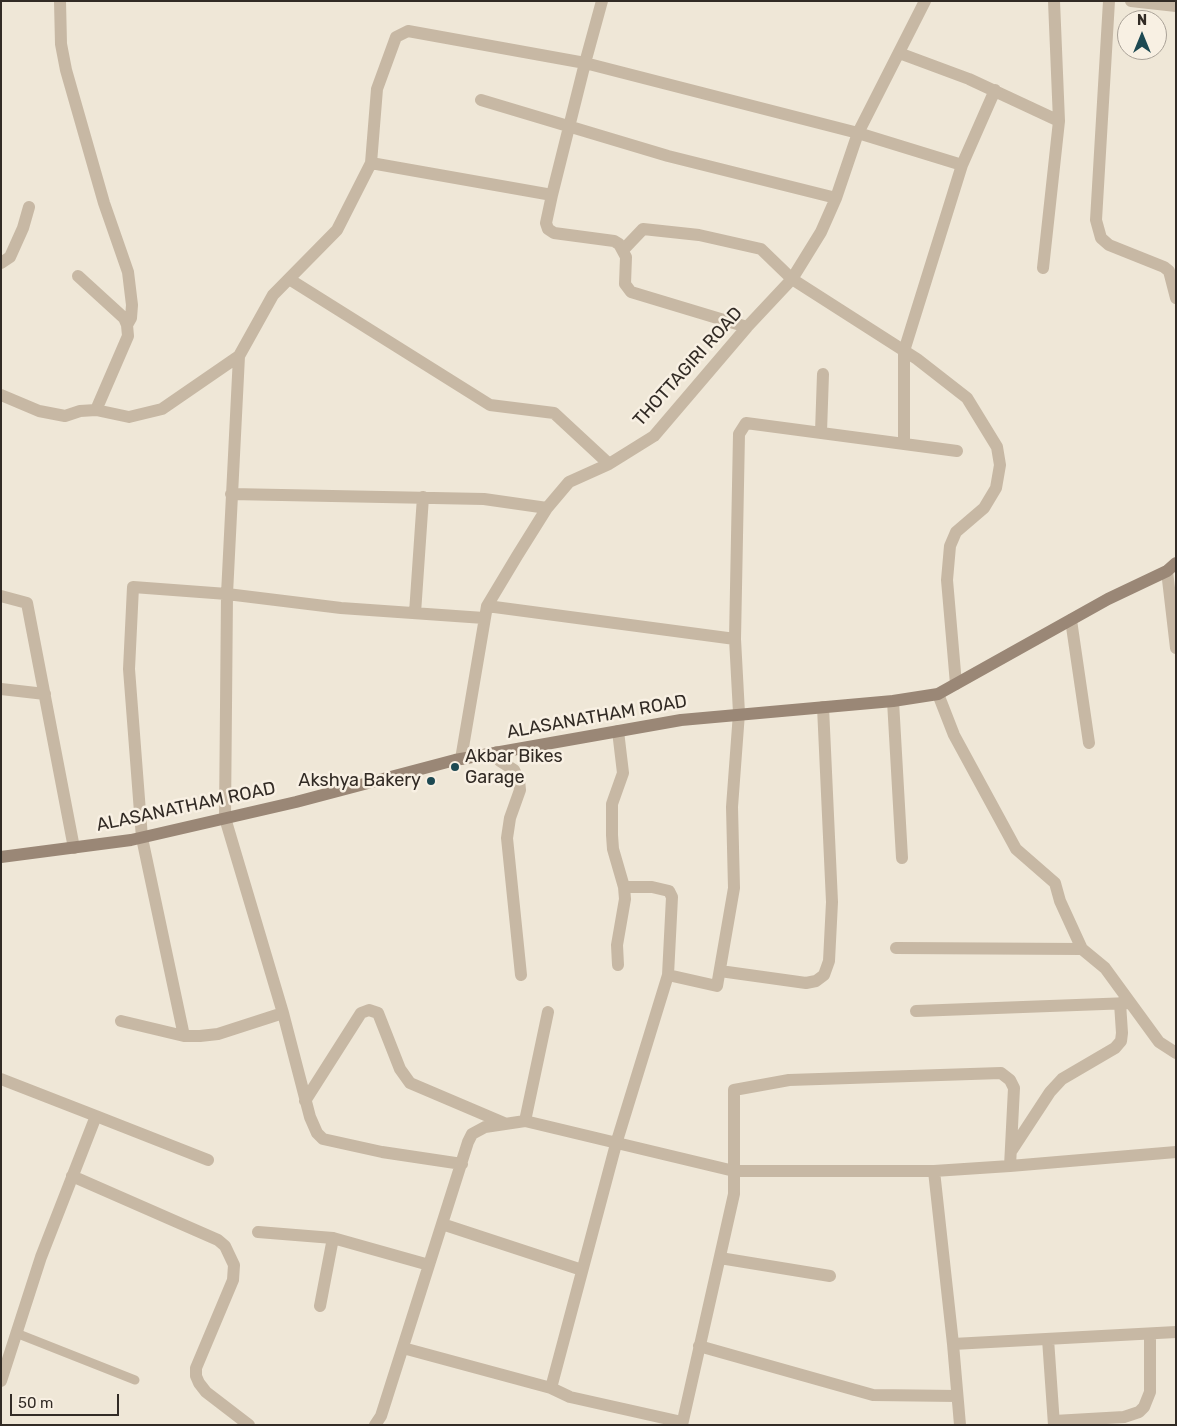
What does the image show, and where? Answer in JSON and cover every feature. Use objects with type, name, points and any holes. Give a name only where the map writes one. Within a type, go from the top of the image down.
[{"type":"main road","points":[[938,694],[1171,567]]},
{"type":"main road","name":"ALASANATHAM ROAD","points":[[1,857],[142,838],[461,759],[680,720],[739,713],[893,701],[938,694]]},
{"type":"street","points":[[60,1],[61,44],[66,70],[101,194],[128,272],[132,306],[131,318],[127,325]]},
{"type":"street","points":[[602,1],[552,195],[546,223],[550,232],[614,241],[623,250],[626,258],[625,284],[631,292],[747,327]]},
{"type":"street","name":"THOTTAGIRI ROAD","points":[[461,759],[485,612],[547,508],[569,482],[609,464],[654,436],[747,327],[792,280],[821,232],[836,198],[858,133],[926,1]]},
{"type":"street","points":[[1043,268],[1059,122],[1054,1]]},
{"type":"street","points":[[1109,1],[1096,220],[1101,238],[1109,245],[1164,267],[1169,272],[1176,298]]},
{"type":"street","points":[[1131,1],[1176,6]]},
{"type":"street","points":[[462,1164],[382,1152],[323,1139],[313,1125],[305,1101],[283,1013],[225,818],[227,594],[239,356],[273,295],[337,230],[371,163],[377,89],[396,37],[408,31],[585,63],[858,133],[962,165]]},
{"type":"street","points":[[899,53],[995,90],[1059,122]]},
{"type":"street","points":[[904,443],[904,351],[962,165],[995,90]]},
{"type":"street","points":[[481,100],[668,156],[836,198]]},
{"type":"street","points":[[371,163],[552,195]]},
{"type":"street","points":[[1,263],[10,257],[23,228],[29,207]]},
{"type":"street","points":[[623,250],[643,228],[699,235],[761,249],[792,280],[904,351],[967,398],[997,447],[1000,465],[996,488],[984,508],[956,532],[949,554],[947,580],[956,684]]},
{"type":"street","points":[[78,276],[124,318],[127,325],[128,336],[96,410]]},
{"type":"street","points":[[289,279],[490,405],[554,413],[609,464]]},
{"type":"street","points":[[1,396],[39,411],[65,416],[80,411],[96,410],[129,417],[162,409],[239,356]]},
{"type":"street","points":[[821,432],[823,374]]},
{"type":"street","points":[[668,976],[717,986],[734,888],[732,807],[739,713],[736,639],[739,434],[746,423],[957,451]]},
{"type":"street","points":[[231,494],[484,499],[547,508]]},
{"type":"street","points":[[415,613],[423,497]]},
{"type":"street","points":[[1171,567],[1176,648]]},
{"type":"street","points":[[184,1036],[142,838],[129,669],[133,587],[227,594],[341,608],[415,613],[485,612],[736,639]]},
{"type":"street","points":[[1,596],[27,603],[74,848]]},
{"type":"street","points":[[1071,620],[1089,743]]},
{"type":"street","points":[[1,689],[45,694]]},
{"type":"street","points":[[938,694],[954,736],[1016,849],[1055,883],[1060,901],[1082,949],[1105,968],[1125,1003],[1159,1042],[1176,1053]]},
{"type":"street","points":[[893,701],[902,858]]},
{"type":"street","points":[[720,971],[806,983],[816,981],[824,975],[829,962],[832,902],[823,707]]},
{"type":"street","points":[[618,731],[623,773],[612,804],[612,835],[616,865],[624,887],[625,900],[617,945],[618,965]]},
{"type":"street","points":[[497,752],[500,761],[514,770],[519,780],[520,790],[510,818],[507,838],[522,975]]},
{"type":"street","points":[[551,1388],[616,1144],[668,976],[672,897],[669,891],[652,887],[624,887]]},
{"type":"street","points":[[896,948],[1082,949]]},
{"type":"street","points":[[916,1011],[1125,1003]]},
{"type":"street","points":[[1011,1152],[1050,1092],[1062,1079],[1116,1048],[1121,1041],[1125,1003]]},
{"type":"street","points":[[305,1101],[361,1013],[369,1010],[378,1013],[386,1029],[400,1069],[410,1083],[506,1124]]},
{"type":"street","points":[[525,1121],[548,1012]]},
{"type":"street","points":[[121,1021],[184,1036],[218,1034],[283,1013]]},
{"type":"street","points":[[403,1348],[551,1388],[570,1396],[682,1423],[734,1194],[734,1090],[789,1080],[1001,1073],[1010,1080],[1014,1088],[1010,1166]]},
{"type":"street","points":[[1,1079],[208,1160]]},
{"type":"street","points":[[1,1381],[41,1257],[96,1116]]},
{"type":"street","points":[[375,1425],[381,1416],[472,1134],[485,1127],[525,1121],[734,1171],[934,1171],[1176,1152]]},
{"type":"street","points":[[934,1171],[960,1425]]},
{"type":"street","points":[[72,1176],[218,1240],[225,1246],[234,1265],[233,1280],[196,1368],[196,1376],[206,1392],[249,1425]]},
{"type":"street","points":[[442,1224],[582,1270]]},
{"type":"street","points":[[258,1232],[334,1238],[429,1265]]},
{"type":"street","points":[[320,1306],[334,1238]]},
{"type":"street","points":[[720,1258],[830,1276]]},
{"type":"street","points":[[953,1344],[1176,1332]]},
{"type":"street","points":[[1048,1339],[1054,1423],[1124,1417],[1139,1412],[1144,1407],[1150,1392],[1150,1334]]},
{"type":"street","points":[[699,1346],[873,1395],[957,1396]]},
{"type":"lane","points":[[16,1333],[135,1380]]},
{"type":"place","name":"Akbar Bikes Garage","points":[[455,767]]},
{"type":"place","name":"Akshya Bakery","points":[[431,781]]}]
